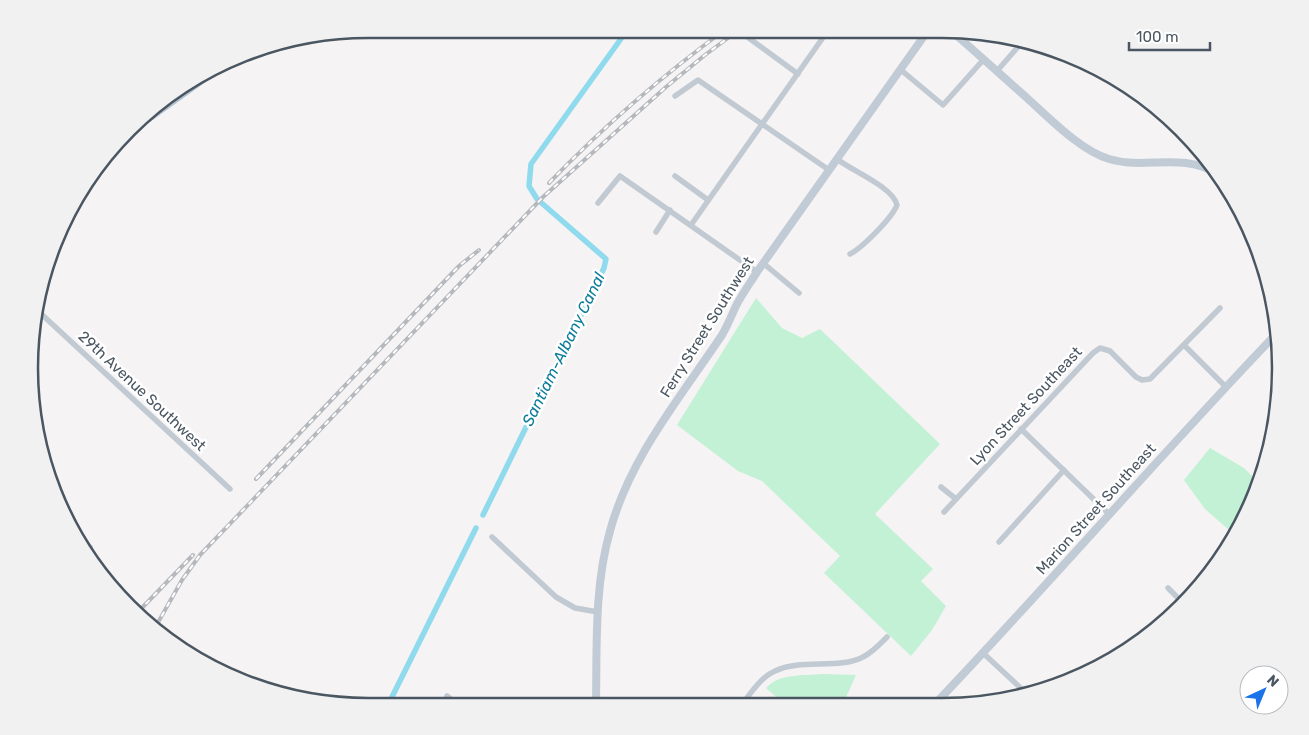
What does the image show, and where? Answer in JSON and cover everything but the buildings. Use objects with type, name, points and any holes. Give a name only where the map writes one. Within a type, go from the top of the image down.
[{"type":"street","points":[[749,38],[798,74]]},
{"type":"street","points":[[691,225],[823,38]]},
{"type":"street","name":"Ferry Street Southwest","points":[[596,698],[598,612],[602,570],[610,531],[624,490],[641,455],[723,332],[738,303],[763,263],[923,38]]},
{"type":"street","points":[[959,38],[1090,151],[1109,159],[1136,162],[1181,161],[1202,166]]},
{"type":"street","points":[[997,71],[1018,47]]},
{"type":"street","points":[[901,70],[944,105],[984,59]]},
{"type":"street","points":[[675,96],[698,80],[829,170]]},
{"type":"street","points":[[837,159],[878,184],[894,198],[897,205],[892,214],[862,247],[850,254]]},
{"type":"street","points":[[598,203],[620,176],[757,272]]},
{"type":"street","points":[[675,176],[708,200]]},
{"type":"street","points":[[656,232],[670,210]]},
{"type":"street","points":[[763,263],[799,293]]},
{"type":"street","name":"Lyon Street Southeast","points":[[944,512],[1093,353],[1100,348],[1110,351],[1136,377],[1142,380],[1150,379],[1220,308]]},
{"type":"street","name":"29th Avenue Southwest","points":[[42,314],[230,489]]},
{"type":"street","name":"Marion Street Southeast","points":[[941,698],[1271,341]]},
{"type":"street","points":[[1184,345],[1226,387]]},
{"type":"street","points":[[1021,429],[1109,514]]},
{"type":"street","points":[[1000,542],[1064,470]]},
{"type":"street","points":[[942,487],[956,499]]},
{"type":"street","points":[[492,537],[556,597],[575,608],[598,612]]},
{"type":"street","points":[[1168,588],[1178,598]]},
{"type":"street","points":[[747,698],[773,671],[786,667],[846,662],[861,658],[870,653],[887,637]]},
{"type":"street","points":[[983,653],[1020,688]]},
{"type":"green space","points":[[756,298],[782,328],[802,338],[820,329],[940,444],[875,514],[933,569],[921,581],[946,606],[932,630],[911,656],[824,573],[840,556],[762,481],[738,471],[677,425]]},
{"type":"green space","points":[[1210,448],[1244,468],[1253,477],[1228,529],[1205,509],[1184,480]]},
{"type":"green space","points":[[800,675],[856,675],[846,698],[777,698],[766,688],[778,680]]},
{"type":"waterway","name":"Santiam-Albany Canal","points":[[483,515],[604,268],[606,259],[537,199],[529,186],[531,164],[622,38]]},
{"type":"waterway","name":"Santiam-Albany Canal","points":[[391,698],[476,528]]},
{"type":"railway","points":[[549,183],[634,102],[714,38]]},
{"type":"railway","points":[[158,622],[182,580],[200,555],[543,197],[666,87],[728,38]]},
{"type":"railway","points":[[256,479],[459,266],[479,250]]},
{"type":"railway","points":[[142,608],[193,555]]}]
